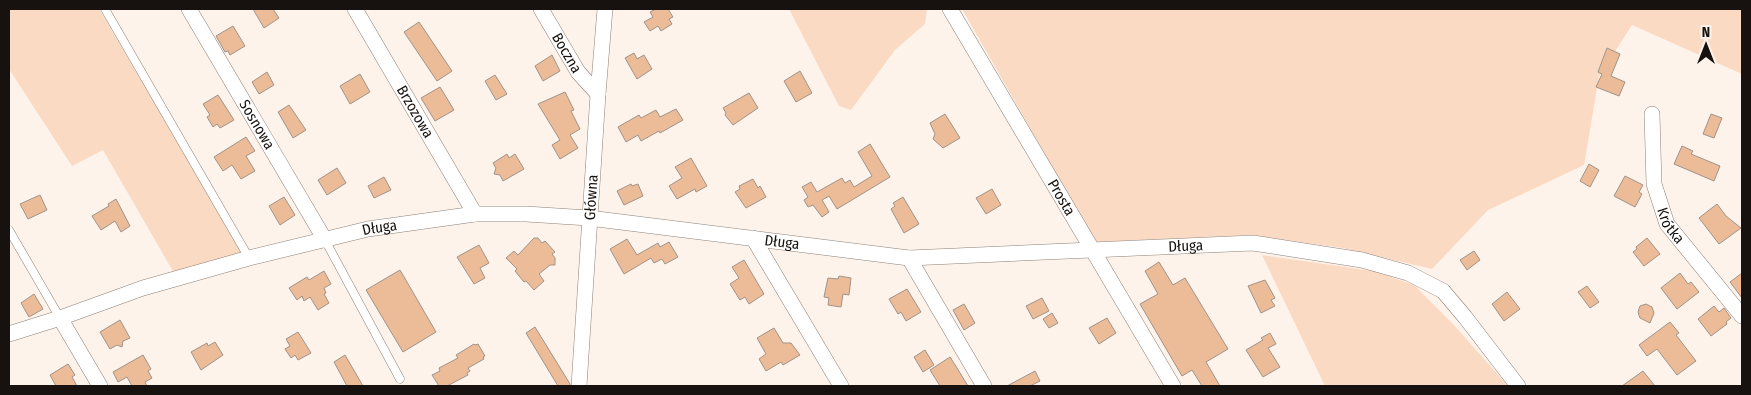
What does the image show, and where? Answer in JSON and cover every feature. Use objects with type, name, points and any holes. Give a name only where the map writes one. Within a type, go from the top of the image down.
[{"type":"street","name":"Sosnowa","points":[[189,9],[325,240]]},
{"type":"street","name":"Brzozowa","points":[[355,9],[474,214]]},
{"type":"street","name":"Boczna","points":[[541,9],[578,72],[598,94]]},
{"type":"street","name":"Główna","points":[[579,386],[589,218],[606,9]]},
{"type":"street","name":"Prosta","points":[[950,9],[1173,386]]},
{"type":"street","name":"Krótka","points":[[1652,114],[1654,184],[1666,224],[1742,316]]},
{"type":"street","name":"Długa","points":[[9,334],[143,288],[249,258],[368,229],[474,214],[526,214],[589,218],[909,258],[1253,244],[1362,260],[1408,273],[1443,291],[1518,386]]},
{"type":"street","points":[[753,238],[841,386]]},
{"type":"street","points":[[909,258],[984,386]]},
{"type":"street","points":[[60,318],[100,386]]},
{"type":"lane","points":[[105,9],[249,258]]},
{"type":"lane","points":[[9,230],[60,318]]},
{"type":"lane","points":[[325,240],[400,379]]},
{"type":"shaded area","points":[[9,9],[99,9],[243,253],[174,273],[103,150],[72,166],[9,69]]},
{"type":"shaded area","points":[[789,9],[927,9],[925,24],[895,50],[851,110],[839,106]]},
{"type":"shaded area","points":[[962,9],[1742,9],[1742,74],[1632,25],[1599,76],[1584,165],[1488,210],[1432,269],[1343,248],[1250,235],[1095,242]]},
{"type":"shaded area","points":[[1262,255],[1373,271],[1414,285],[1453,324],[1508,386],[1325,386]]},
{"type":"building","points":[[253,9],[273,9],[279,18],[264,28]]},
{"type":"building","points":[[656,9],[668,9],[673,17],[669,19],[672,24],[661,31],[658,26],[650,31],[644,22],[653,17],[650,12]]},
{"type":"building","points":[[419,22],[452,71],[437,81],[404,32]]},
{"type":"building","points":[[233,26],[245,46],[230,55],[228,51],[225,52],[216,36]]},
{"type":"building","points":[[1607,48],[1620,54],[1611,76],[1625,82],[1619,96],[1596,87],[1602,74],[1598,72]]},
{"type":"building","points":[[634,53],[637,59],[644,55],[652,69],[637,79],[625,58]]},
{"type":"building","points":[[552,55],[560,71],[543,81],[535,66]]},
{"type":"building","points":[[800,71],[812,93],[796,102],[784,81]]},
{"type":"building","points":[[267,72],[274,85],[259,94],[252,82]]},
{"type":"building","points":[[360,74],[370,92],[350,104],[340,86]]},
{"type":"building","points":[[495,75],[507,94],[496,100],[485,81]]},
{"type":"building","points":[[440,87],[454,110],[435,121],[421,98]]},
{"type":"building","points":[[565,92],[574,110],[571,111],[580,129],[570,135],[578,148],[560,159],[552,145],[560,140],[538,104]]},
{"type":"building","points":[[749,93],[758,108],[733,125],[725,115],[726,113],[723,108]]},
{"type":"building","points":[[218,95],[234,120],[220,128],[217,124],[213,127],[207,117],[210,115],[203,104]]},
{"type":"building","points":[[289,105],[306,130],[293,138],[278,112]]},
{"type":"building","points":[[676,109],[683,120],[641,141],[638,135],[626,142],[618,127],[639,115],[641,118],[656,110],[660,117]]},
{"type":"building","points":[[945,114],[960,138],[943,148],[933,139],[935,134],[930,123]]},
{"type":"building","points":[[1711,114],[1722,118],[1714,138],[1703,134]]},
{"type":"building","points":[[246,137],[255,151],[246,156],[255,171],[241,179],[232,165],[223,171],[214,157]]},
{"type":"building","points":[[870,144],[890,177],[837,209],[829,196],[822,200],[829,212],[822,217],[813,205],[808,207],[804,200],[808,197],[802,187],[811,182],[817,192],[842,178],[845,183],[850,180],[854,187],[872,176],[858,152]]},
{"type":"building","points":[[1682,146],[1693,151],[1691,154],[1720,166],[1714,181],[1674,164]]},
{"type":"building","points":[[507,154],[509,158],[515,154],[524,169],[503,181],[500,175],[494,174],[496,168],[493,163]]},
{"type":"building","points":[[691,158],[707,186],[696,192],[695,189],[677,199],[669,186],[682,178],[675,167]]},
{"type":"building","points":[[1589,164],[1599,170],[1590,187],[1580,181]]},
{"type":"building","points":[[337,168],[346,183],[327,195],[318,180]]},
{"type":"building","points":[[1625,176],[1643,185],[1639,192],[1642,194],[1635,207],[1614,196]]},
{"type":"building","points":[[384,177],[391,190],[374,198],[368,186]]},
{"type":"building","points":[[753,179],[758,188],[760,186],[766,197],[746,208],[735,192],[740,189],[739,186]]},
{"type":"building","points":[[631,184],[632,186],[638,184],[643,196],[624,205],[617,191]]},
{"type":"building","points":[[992,189],[1001,205],[986,214],[976,198]]},
{"type":"building","points":[[40,195],[47,210],[28,219],[20,204]]},
{"type":"building","points":[[284,197],[295,215],[280,225],[269,206]]},
{"type":"building","points":[[903,197],[919,224],[904,233],[891,209],[895,206],[893,203]]},
{"type":"building","points":[[116,199],[130,226],[121,232],[115,221],[101,230],[92,216],[109,206],[108,204]]},
{"type":"building","points":[[1717,204],[1726,216],[1741,228],[1719,244],[1699,218]]},
{"type":"building","points":[[534,238],[538,238],[542,243],[545,241],[555,252],[552,254],[555,258],[555,265],[550,265],[539,274],[544,281],[534,290],[526,281],[524,282],[515,271],[517,269],[506,258],[514,251],[518,255]]},
{"type":"building","points":[[1647,238],[1660,254],[1644,266],[1633,252]]},
{"type":"building","points":[[627,239],[637,255],[658,243],[660,247],[669,242],[678,257],[665,264],[662,259],[654,263],[651,258],[624,274],[610,249]]},
{"type":"building","points":[[479,245],[489,263],[480,268],[485,278],[474,284],[457,257]]},
{"type":"building","points":[[1474,251],[1480,260],[1467,270],[1460,260]]},
{"type":"building","points":[[744,260],[764,294],[749,304],[745,297],[740,300],[730,284],[739,278],[732,267]]},
{"type":"building","points":[[1159,262],[1173,285],[1185,278],[1228,349],[1206,362],[1220,386],[1202,386],[1192,370],[1182,376],[1140,304],[1158,294],[1145,271]]},
{"type":"building","points":[[400,270],[436,332],[403,352],[366,290]]},
{"type":"building","points":[[324,271],[331,284],[324,288],[326,293],[324,294],[329,303],[318,310],[310,297],[304,301],[302,296],[297,300],[289,288],[307,277],[309,280]]},
{"type":"building","points":[[1680,273],[1688,284],[1691,282],[1699,292],[1677,309],[1661,288]]},
{"type":"building","points":[[1742,273],[1742,298],[1730,282]]},
{"type":"building","points":[[839,276],[851,278],[849,295],[843,294],[841,307],[828,305],[829,298],[824,297],[828,278],[838,279]]},
{"type":"building","points":[[1265,280],[1275,298],[1271,300],[1275,306],[1261,313],[1248,286]]},
{"type":"building","points":[[1587,286],[1599,302],[1590,308],[1578,292]]},
{"type":"building","points":[[907,289],[921,312],[906,321],[901,312],[898,314],[889,299]]},
{"type":"building","points":[[1507,292],[1520,309],[1504,321],[1492,304]]},
{"type":"building","points":[[34,294],[43,309],[29,317],[21,303]]},
{"type":"building","points":[[1042,298],[1049,311],[1033,319],[1026,306]]},
{"type":"building","points":[[964,304],[975,323],[964,330],[953,310]]},
{"type":"building","points":[[1646,304],[1652,307],[1654,313],[1650,323],[1640,318],[1638,312],[1640,306]]},
{"type":"building","points":[[1714,306],[1719,312],[1724,308],[1731,318],[1726,322],[1727,324],[1711,336],[1698,319]]},
{"type":"building","points":[[1052,313],[1058,323],[1049,328],[1043,319]]},
{"type":"building","points":[[1107,318],[1116,333],[1099,344],[1089,328]]},
{"type":"building","points":[[120,320],[130,338],[123,341],[122,347],[117,345],[110,349],[100,332]]},
{"type":"building","points":[[1670,322],[1679,333],[1676,335],[1696,361],[1677,375],[1657,349],[1647,356],[1639,345]]},
{"type":"building","points":[[535,327],[570,386],[558,386],[526,333]]},
{"type":"building","points":[[774,328],[783,343],[791,343],[800,355],[783,365],[781,362],[766,371],[759,359],[766,354],[757,338]]},
{"type":"building","points":[[298,332],[311,353],[298,360],[295,355],[291,358],[285,349],[290,346],[286,339]]},
{"type":"building","points":[[1270,333],[1276,344],[1268,348],[1280,367],[1263,377],[1246,350],[1263,340],[1261,338]]},
{"type":"building","points":[[215,342],[223,355],[201,370],[191,352],[207,343],[208,346]]},
{"type":"building","points":[[474,344],[478,344],[485,356],[483,357],[484,359],[468,368],[470,371],[467,373],[468,375],[447,386],[439,386],[432,375],[440,371],[439,368],[458,358],[456,355]]},
{"type":"building","points":[[925,350],[934,365],[923,372],[914,357]]},
{"type":"building","points":[[143,355],[151,369],[148,371],[152,378],[145,382],[147,386],[132,386],[127,377],[118,382],[113,372]]},
{"type":"building","points":[[345,355],[363,386],[347,386],[334,362]]},
{"type":"building","points":[[950,357],[968,386],[940,386],[930,370]]},
{"type":"building","points":[[68,364],[75,375],[72,377],[77,386],[56,386],[50,375]]},
{"type":"building","points":[[1035,371],[1040,381],[1030,386],[1007,386]]},
{"type":"building","points":[[1643,371],[1655,386],[1622,386]]}]
